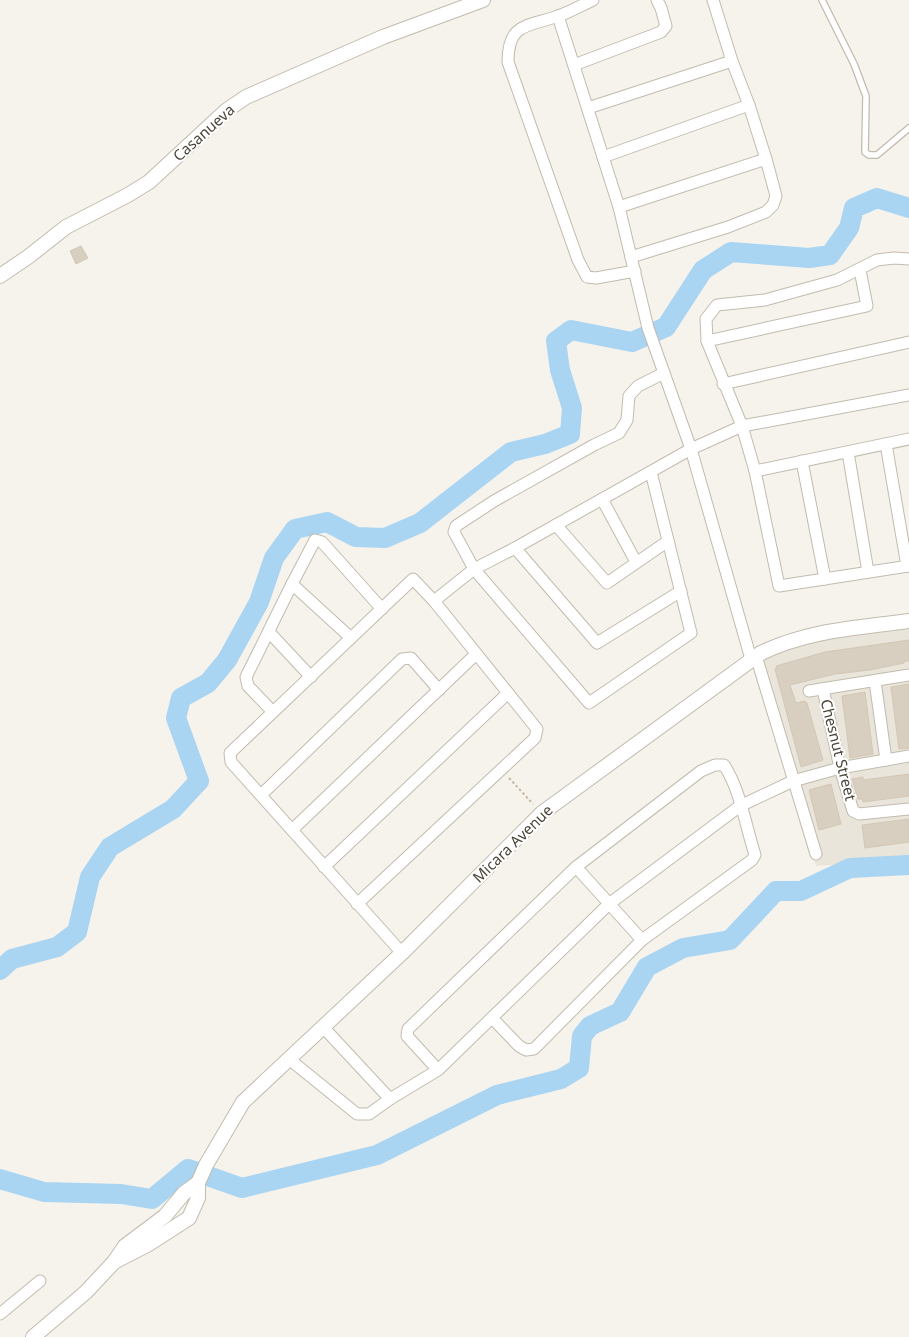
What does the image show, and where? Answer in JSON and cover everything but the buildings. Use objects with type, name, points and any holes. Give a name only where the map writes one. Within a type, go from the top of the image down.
[{"type":"street","name":"Casanueva","points":[[0,276],[66,227],[149,182],[227,110],[246,96],[383,37],[483,0]]},
{"type":"street","points":[[593,0],[558,16],[522,26],[512,37],[508,49],[508,62],[571,242],[587,278],[635,270]]},
{"type":"street","points":[[574,65],[661,32],[666,26],[657,0]]},
{"type":"street","points":[[631,257],[728,227],[766,212],[773,205],[776,196],[749,105],[732,61],[713,0]]},
{"type":"street","points":[[558,16],[619,207],[650,333],[691,449],[753,657],[816,854]]},
{"type":"street","points":[[588,108],[732,61]]},
{"type":"street","points":[[603,157],[749,105]]},
{"type":"street","points":[[619,207],[766,159]]},
{"type":"street","points":[[886,444],[908,566],[779,586],[755,471],[742,426],[723,384],[707,341],[706,319],[717,305],[765,300],[837,280],[877,260],[909,259]]},
{"type":"street","points":[[707,341],[867,306],[860,270]]},
{"type":"street","points":[[723,384],[909,342]]},
{"type":"street","points":[[651,472],[691,633],[589,703],[474,569],[454,532],[456,526],[494,501],[619,433],[627,420],[629,396],[638,386],[664,373]]},
{"type":"street","points":[[434,601],[474,569],[691,449],[742,426],[909,394]]},
{"type":"street","points":[[755,471],[909,439]]},
{"type":"street","points":[[848,452],[868,572]]},
{"type":"street","points":[[802,461],[825,579]]},
{"type":"street","points":[[602,499],[636,562]]},
{"type":"street","points":[[556,525],[607,583],[668,541]]},
{"type":"street","points":[[273,712],[248,686],[246,677],[315,540],[322,542],[382,609]]},
{"type":"street","points":[[515,548],[597,643],[681,591]]},
{"type":"street","points":[[358,904],[535,738],[537,732],[537,728],[434,601],[413,579],[230,753],[231,762],[402,954]]},
{"type":"street","points":[[292,584],[351,638]]},
{"type":"street","name":"Micara Avenue","points":[[114,1262],[147,1246],[189,1218],[198,1198],[198,1183],[243,1102],[402,954],[542,812],[753,657],[781,643],[809,635],[909,621]]},
{"type":"street","points":[[269,632],[310,676]]},
{"type":"street","points":[[292,830],[476,655]]},
{"type":"street","points":[[261,795],[402,659],[411,658],[439,690]]},
{"type":"street","points":[[809,691],[909,675]]},
{"type":"street","points":[[875,681],[886,760]]},
{"type":"street","name":"Chesnut Street","points":[[823,689],[840,768],[853,811],[859,814],[909,809]]},
{"type":"street","points":[[324,867],[508,693]]},
{"type":"street","points":[[289,1059],[357,1114],[369,1114],[438,1070],[609,904],[740,806],[793,781],[840,768],[909,756]]},
{"type":"street","points":[[438,1070],[407,1036],[408,1029],[576,867],[701,771],[715,764],[724,765],[729,773],[755,855],[752,860],[642,940],[534,1049],[526,1050],[519,1046],[492,1018]]},
{"type":"street","points":[[576,867],[642,940]]},
{"type":"street","points":[[322,1027],[390,1099]]},
{"type":"street","name":"Micara Avenue","points":[[33,1337],[86,1292],[114,1262],[125,1246],[165,1216],[184,1193],[198,1183]]},
{"type":"street","points":[[0,1314],[40,1282]]},
{"type":"lane","points":[[822,0],[854,64],[866,96],[864,152],[869,155],[877,155],[909,128]]},
{"type":"path","points":[[501,770],[542,812]]},
{"type":"shaded area","points":[[909,625],[909,860],[816,866],[761,653],[789,645]]},
{"type":"waterway","points":[[0,970],[12,959],[57,947],[77,932],[90,877],[110,847],[173,809],[199,781],[176,718],[181,698],[208,683],[227,660],[259,602],[274,558],[295,529],[327,522],[356,537],[385,538],[420,523],[511,452],[545,444],[570,434],[572,408],[560,370],[556,341],[571,330],[632,342],[666,327],[703,270],[731,252],[809,258],[830,255],[849,228],[854,208],[877,198],[909,208]]},
{"type":"waterway","points":[[0,1179],[44,1192],[121,1194],[152,1199],[188,1169],[242,1188],[377,1155],[497,1095],[561,1079],[579,1068],[582,1036],[590,1026],[620,1012],[647,967],[683,948],[730,940],[776,891],[801,891],[850,868],[909,865]]}]
